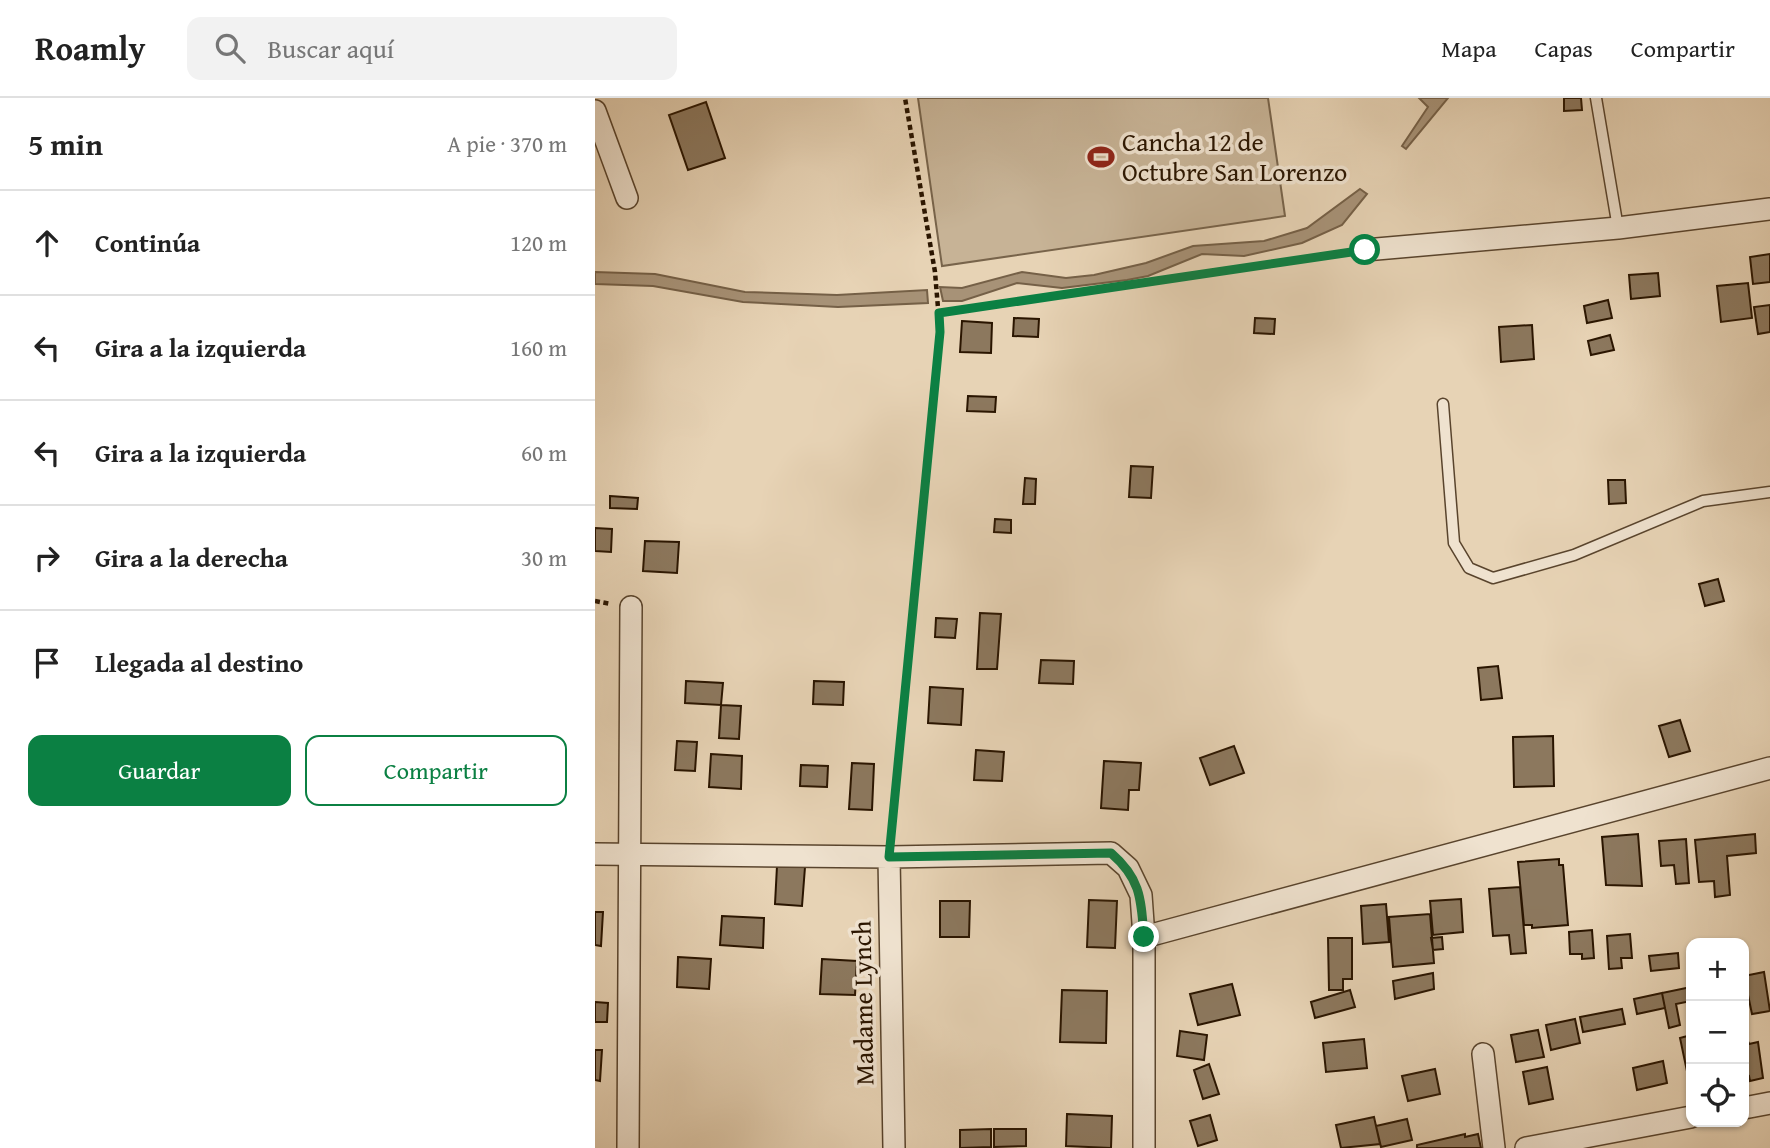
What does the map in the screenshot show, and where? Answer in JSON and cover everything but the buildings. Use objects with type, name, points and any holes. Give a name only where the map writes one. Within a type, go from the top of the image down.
[{"type":"street","points":[[595,111],[627,198]]},
{"type":"street","points":[[1365,250],[1618,228],[1770,209]]},
{"type":"street","points":[[628,1148],[631,607]]},
{"type":"street","points":[[1144,937],[1770,768]]},
{"type":"street","points":[[595,854],[630,852],[889,857],[1111,853],[1129,868],[1141,895],[1144,937],[1144,1148]]},
{"type":"street","name":"Madame Lynch","points":[[889,857],[894,1148]]},
{"type":"street","points":[[1483,1054],[1494,1148]]},
{"type":"street","points":[[1749,1107],[1770,1103]]},
{"type":"street","points":[[1526,1148],[1686,1118]]},
{"type":"lane","points":[[1595,98],[1618,228]]},
{"type":"lane","points":[[1443,404],[1454,543],[1469,568],[1493,578],[1574,555],[1703,501],[1770,492]]},
{"type":"path","points":[[889,857],[940,332],[935,272],[905,98]]},
{"type":"path","points":[[939,310],[1365,250]]},
{"type":"shaded area","name":"Cancha 12 de Octubre San Lorenzo","points":[[918,98],[1268,98],[1285,216],[942,266]]},
{"type":"shaded area","points":[[1419,98],[1448,98],[1406,149],[1402,146],[1428,107]]},
{"type":"shaded area","points":[[1360,189],[1367,194],[1342,225],[1302,243],[1244,256],[1202,254],[1148,276],[1127,280],[1062,288],[1017,283],[962,301],[943,301],[940,287],[962,288],[1022,272],[1066,278],[1094,275],[1146,263],[1193,246],[1264,241],[1307,228]]},
{"type":"shaded area","points":[[595,272],[655,274],[745,292],[837,295],[927,290],[928,303],[838,307],[743,302],[653,286],[595,284]]},
{"type":"place","name":"Cancha 12 de Octubre San Lorenzo","points":[[1101,157]]},
{"type":"route","points":[[1144,937],[1141,895],[1129,868],[1111,853],[889,857],[940,332],[939,313],[1365,250]]}]
